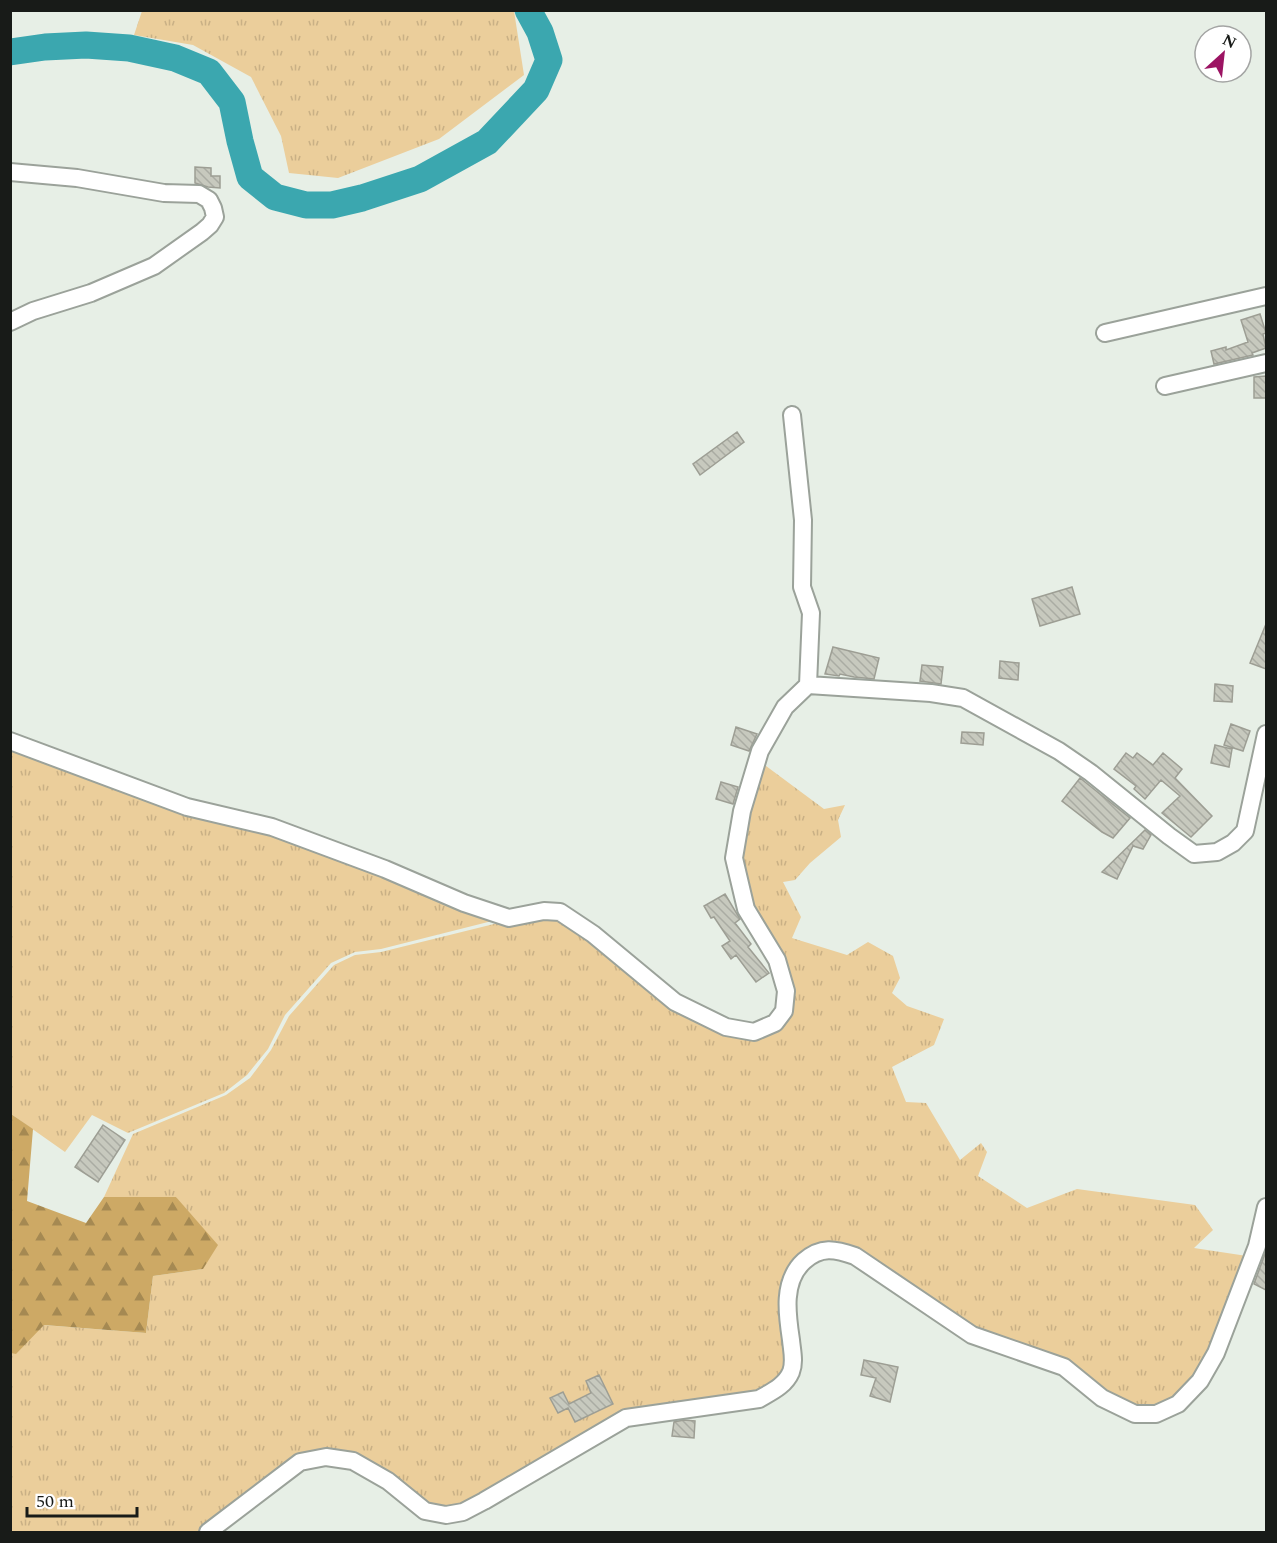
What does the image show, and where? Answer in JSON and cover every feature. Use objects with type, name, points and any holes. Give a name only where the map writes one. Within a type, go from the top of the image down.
[{"type":"street","points":[[10,172],[77,178],[164,193],[199,194],[209,200],[215,217],[202,232],[154,266],[91,292],[33,311],[10,322]]},
{"type":"street","points":[[1105,333],[1266,296]]},
{"type":"street","points":[[1165,386],[1266,363]]},
{"type":"street","points":[[10,741],[187,807],[272,827],[385,869],[464,903],[508,918],[544,911],[560,912],[593,934],[675,1002],[726,1027],[754,1032],[775,1023],[784,1011],[786,991],[777,960],[746,909],[734,858],[742,811],[760,751],[785,707],[808,685],[811,614],[802,587],[803,520],[792,415]]},
{"type":"street","points":[[808,685],[931,693],[963,698],[1059,751],[1091,773],[1194,854],[1217,852],[1233,843],[1245,831],[1266,734]]},
{"type":"street","points":[[208,1533],[300,1462],[326,1457],[353,1461],[388,1481],[425,1510],[446,1515],[464,1512],[626,1418],[759,1399],[779,1388],[790,1374],[794,1361],[788,1292],[795,1269],[812,1254],[834,1249],[855,1256],[972,1335],[1064,1367],[1102,1398],[1135,1414],[1156,1414],[1178,1404],[1200,1381],[1216,1353],[1257,1246],[1266,1207]]},
{"type":"green space","points":[[142,11],[514,11],[524,75],[439,139],[338,178],[289,173],[281,136],[251,77],[193,45],[134,35]]},
{"type":"green space","points":[[10,747],[271,832],[496,920],[381,949],[355,952],[331,963],[285,1015],[268,1049],[247,1075],[224,1093],[128,1133],[92,1115],[65,1152],[11,1114]]},
{"type":"green space","points":[[762,763],[824,809],[845,805],[838,820],[841,837],[810,863],[795,880],[783,882],[801,917],[792,938],[847,955],[868,942],[893,956],[900,978],[892,993],[907,1006],[944,1019],[934,1045],[892,1067],[906,1102],[926,1103],[960,1160],[981,1143],[987,1152],[978,1176],[1027,1208],[1077,1189],[1195,1205],[1213,1230],[1194,1248],[1247,1256],[1214,1344],[1188,1386],[1173,1400],[1155,1409],[1137,1409],[975,1330],[858,1252],[792,1265],[788,1361],[785,1372],[757,1394],[641,1409],[481,1497],[446,1510],[427,1506],[393,1478],[298,1457],[199,1532],[11,1532],[11,1353],[16,1353],[43,1325],[146,1333],[153,1276],[203,1269],[176,1197],[104,1197],[133,1134],[226,1095],[250,1078],[271,1050],[289,1016],[334,965],[355,955],[381,952],[502,922],[544,916],[558,918],[725,1032],[789,1012],[751,907],[740,858],[748,811]]},
{"type":"green space","points":[[11,1114],[33,1129],[27,1201],[86,1223],[104,1197],[176,1197],[218,1245],[203,1269],[153,1276],[146,1333],[44,1325],[16,1354],[11,1353]]},
{"type":"building","points":[[195,167],[211,168],[211,176],[220,176],[220,188],[195,183]]},
{"type":"building","points":[[1260,314],[1266,333],[1263,334],[1266,348],[1252,353],[1253,355],[1214,364],[1211,351],[1226,347],[1226,350],[1248,342],[1241,320]]},
{"type":"building","points":[[1266,376],[1266,398],[1254,398],[1254,377]]},
{"type":"building","points":[[737,432],[744,442],[700,475],[693,464]]},
{"type":"building","points":[[1072,587],[1080,614],[1040,626],[1032,599]]},
{"type":"building","points":[[1266,624],[1266,669],[1250,663]]},
{"type":"building","points":[[833,647],[879,658],[874,679],[825,674]]},
{"type":"building","points":[[1000,661],[1019,663],[1018,680],[999,678]]},
{"type":"building","points":[[922,665],[943,667],[941,684],[920,681]]},
{"type":"building","points":[[1215,684],[1233,686],[1232,702],[1214,701]]},
{"type":"building","points":[[1231,724],[1250,731],[1243,751],[1224,745]]},
{"type":"building","points":[[736,727],[757,734],[749,751],[731,745]]},
{"type":"building","points":[[962,732],[984,733],[983,745],[961,743]]},
{"type":"building","points":[[1215,745],[1232,749],[1229,767],[1211,763]]},
{"type":"building","points":[[1126,753],[1133,758],[1137,753],[1153,765],[1163,753],[1182,769],[1175,778],[1212,816],[1191,837],[1162,813],[1180,796],[1161,780],[1145,799],[1134,789],[1136,786],[1114,769]]},
{"type":"building","points":[[1080,778],[1130,818],[1113,838],[1062,801]]},
{"type":"building","points":[[721,782],[738,787],[733,804],[716,799]]},
{"type":"building","points":[[1145,830],[1151,835],[1143,849],[1133,846],[1117,879],[1102,872]]},
{"type":"building","points":[[725,894],[740,919],[735,923],[751,944],[748,947],[769,973],[756,982],[736,955],[731,959],[722,946],[730,941],[704,906]]},
{"type":"building","points":[[103,1125],[125,1140],[98,1182],[75,1167]]},
{"type":"building","points":[[1266,1251],[1266,1290],[1254,1284]]},
{"type":"building","points":[[864,1360],[898,1367],[890,1402],[870,1396],[876,1378],[861,1375]]},
{"type":"building","points":[[599,1375],[613,1404],[575,1422],[568,1408],[558,1413],[550,1398],[563,1392],[569,1404],[591,1393],[586,1381]]},
{"type":"building","points":[[695,1421],[694,1438],[672,1436],[674,1422]]},
{"type":"waterway","points":[[10,52],[86,45],[129,48],[175,58],[209,72],[232,102],[250,177],[275,197],[306,205],[332,205],[420,179],[487,142],[536,90],[549,60],[540,32],[528,10]]}]
